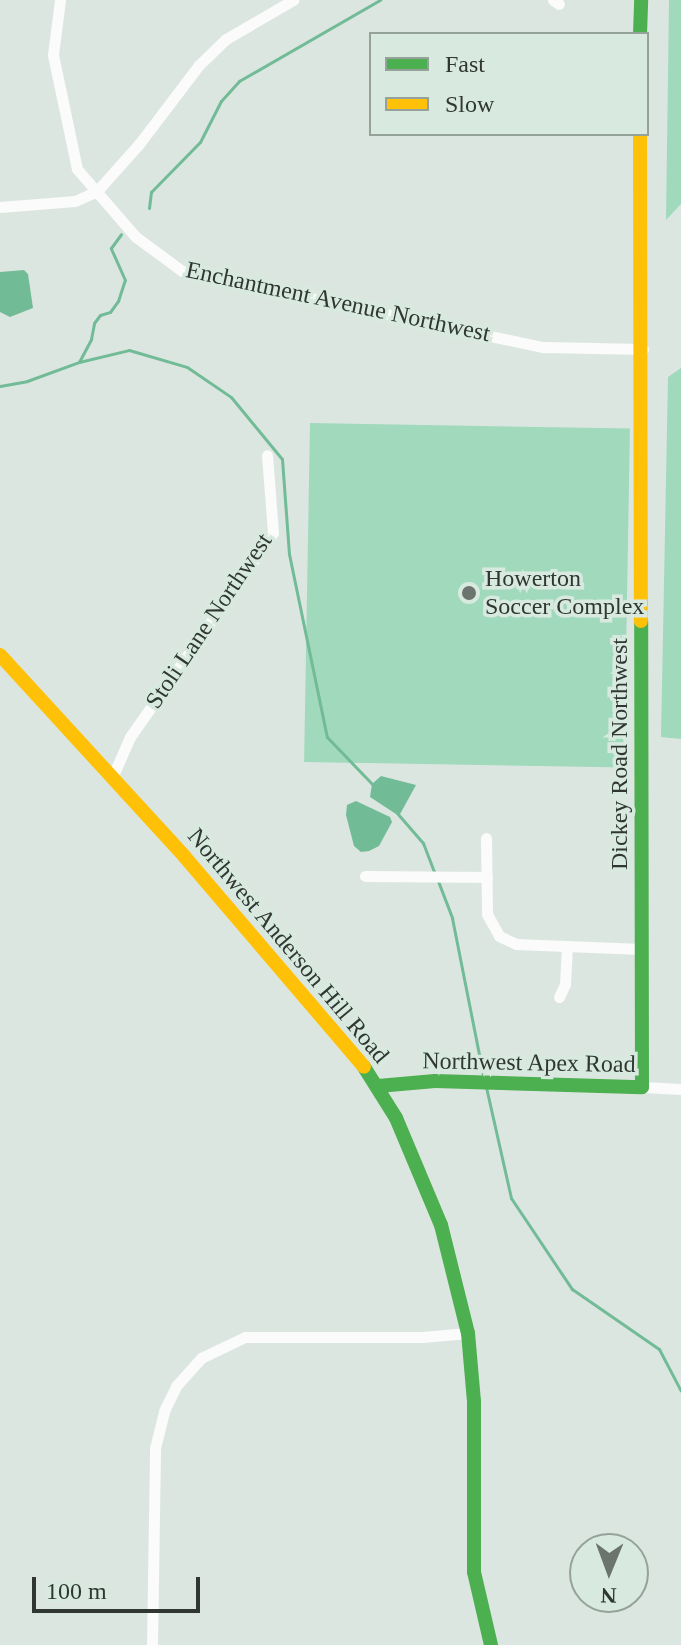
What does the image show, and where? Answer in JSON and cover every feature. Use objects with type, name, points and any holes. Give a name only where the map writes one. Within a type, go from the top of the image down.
[{"type":"street","name":"Enchantment Avenue Northwest","points":[[60,0],[53,55],[58,91],[77,169],[136,237],[182,271],[544,347],[643,349]]},
{"type":"street","points":[[0,207],[64,202],[97,191],[116,172],[208,56],[226,39],[293,0]]},
{"type":"street","points":[[640,32],[641,0]]},
{"type":"street","name":"Dickey Road Northwest","points":[[640,136],[643,349],[642,1087]]},
{"type":"street","name":"Stoli Lane Northwest","points":[[112,778],[130,737],[273,533],[267,455]]},
{"type":"street","name":"Northwest Anderson Hill Road","points":[[0,655],[358,1057],[396,1118],[441,1225],[468,1333],[474,1393],[474,1572],[481,1614],[491,1645]]},
{"type":"street","points":[[486,838],[487,914],[499,936],[516,944],[642,949]]},
{"type":"street","points":[[365,876],[487,877]]},
{"type":"street","points":[[559,997],[565,984],[567,946]]},
{"type":"street","name":"Northwest Apex Road","points":[[378,1086],[435,1081],[681,1089]]},
{"type":"street","points":[[152,1645],[155,1448],[164,1411],[176,1386],[201,1358],[245,1337],[422,1337],[468,1333]]},
{"type":"shaded area","points":[[669,0],[681,0],[681,204],[666,220]]},
{"type":"shaded area","points":[[24,270],[28,274],[33,308],[10,317],[0,312],[0,272]]},
{"type":"shaded area","points":[[681,368],[681,739],[661,737],[668,377]]},
{"type":"shaded area","name":"Howerton Soccer Complex","points":[[310,423],[630,429],[624,768],[304,762]]},
{"type":"shaded area","points":[[381,776],[416,785],[399,816],[370,797],[372,784]]},
{"type":"shaded area","points":[[356,801],[390,817],[392,822],[379,846],[369,851],[361,852],[354,846],[346,815],[347,805]]},
{"type":"waterway","points":[[149,208],[151,192],[200,142],[221,101],[239,81],[380,0]]},
{"type":"waterway","points":[[0,386],[27,381],[79,362],[91,339],[94,323],[100,315],[110,312],[118,301],[125,280],[111,248],[121,234]]},
{"type":"waterway","points":[[79,362],[129,350],[187,367],[231,397],[282,459],[289,554],[327,737],[374,786]]},
{"type":"waterway","points":[[397,813],[423,843],[435,874]]},
{"type":"waterway","points":[[438,881],[452,918],[484,1079]]},
{"type":"waterway","points":[[486,1087],[511,1198],[572,1289],[659,1349],[681,1391]]},
{"type":"traffic: fast","points":[[640,32],[641,0]]},
{"type":"traffic: fast","points":[[378,1086],[435,1081],[642,1087],[641,621]]},
{"type":"traffic: fast","points":[[364,1067],[396,1118],[441,1225],[468,1333],[474,1401],[474,1572],[491,1645]]},
{"type":"traffic: slow","points":[[640,136],[641,621]]},
{"type":"traffic: slow","points":[[0,655],[184,856],[364,1067]]},
{"type":"place","name":"Howerton Soccer Complex","points":[[469,593]]}]
